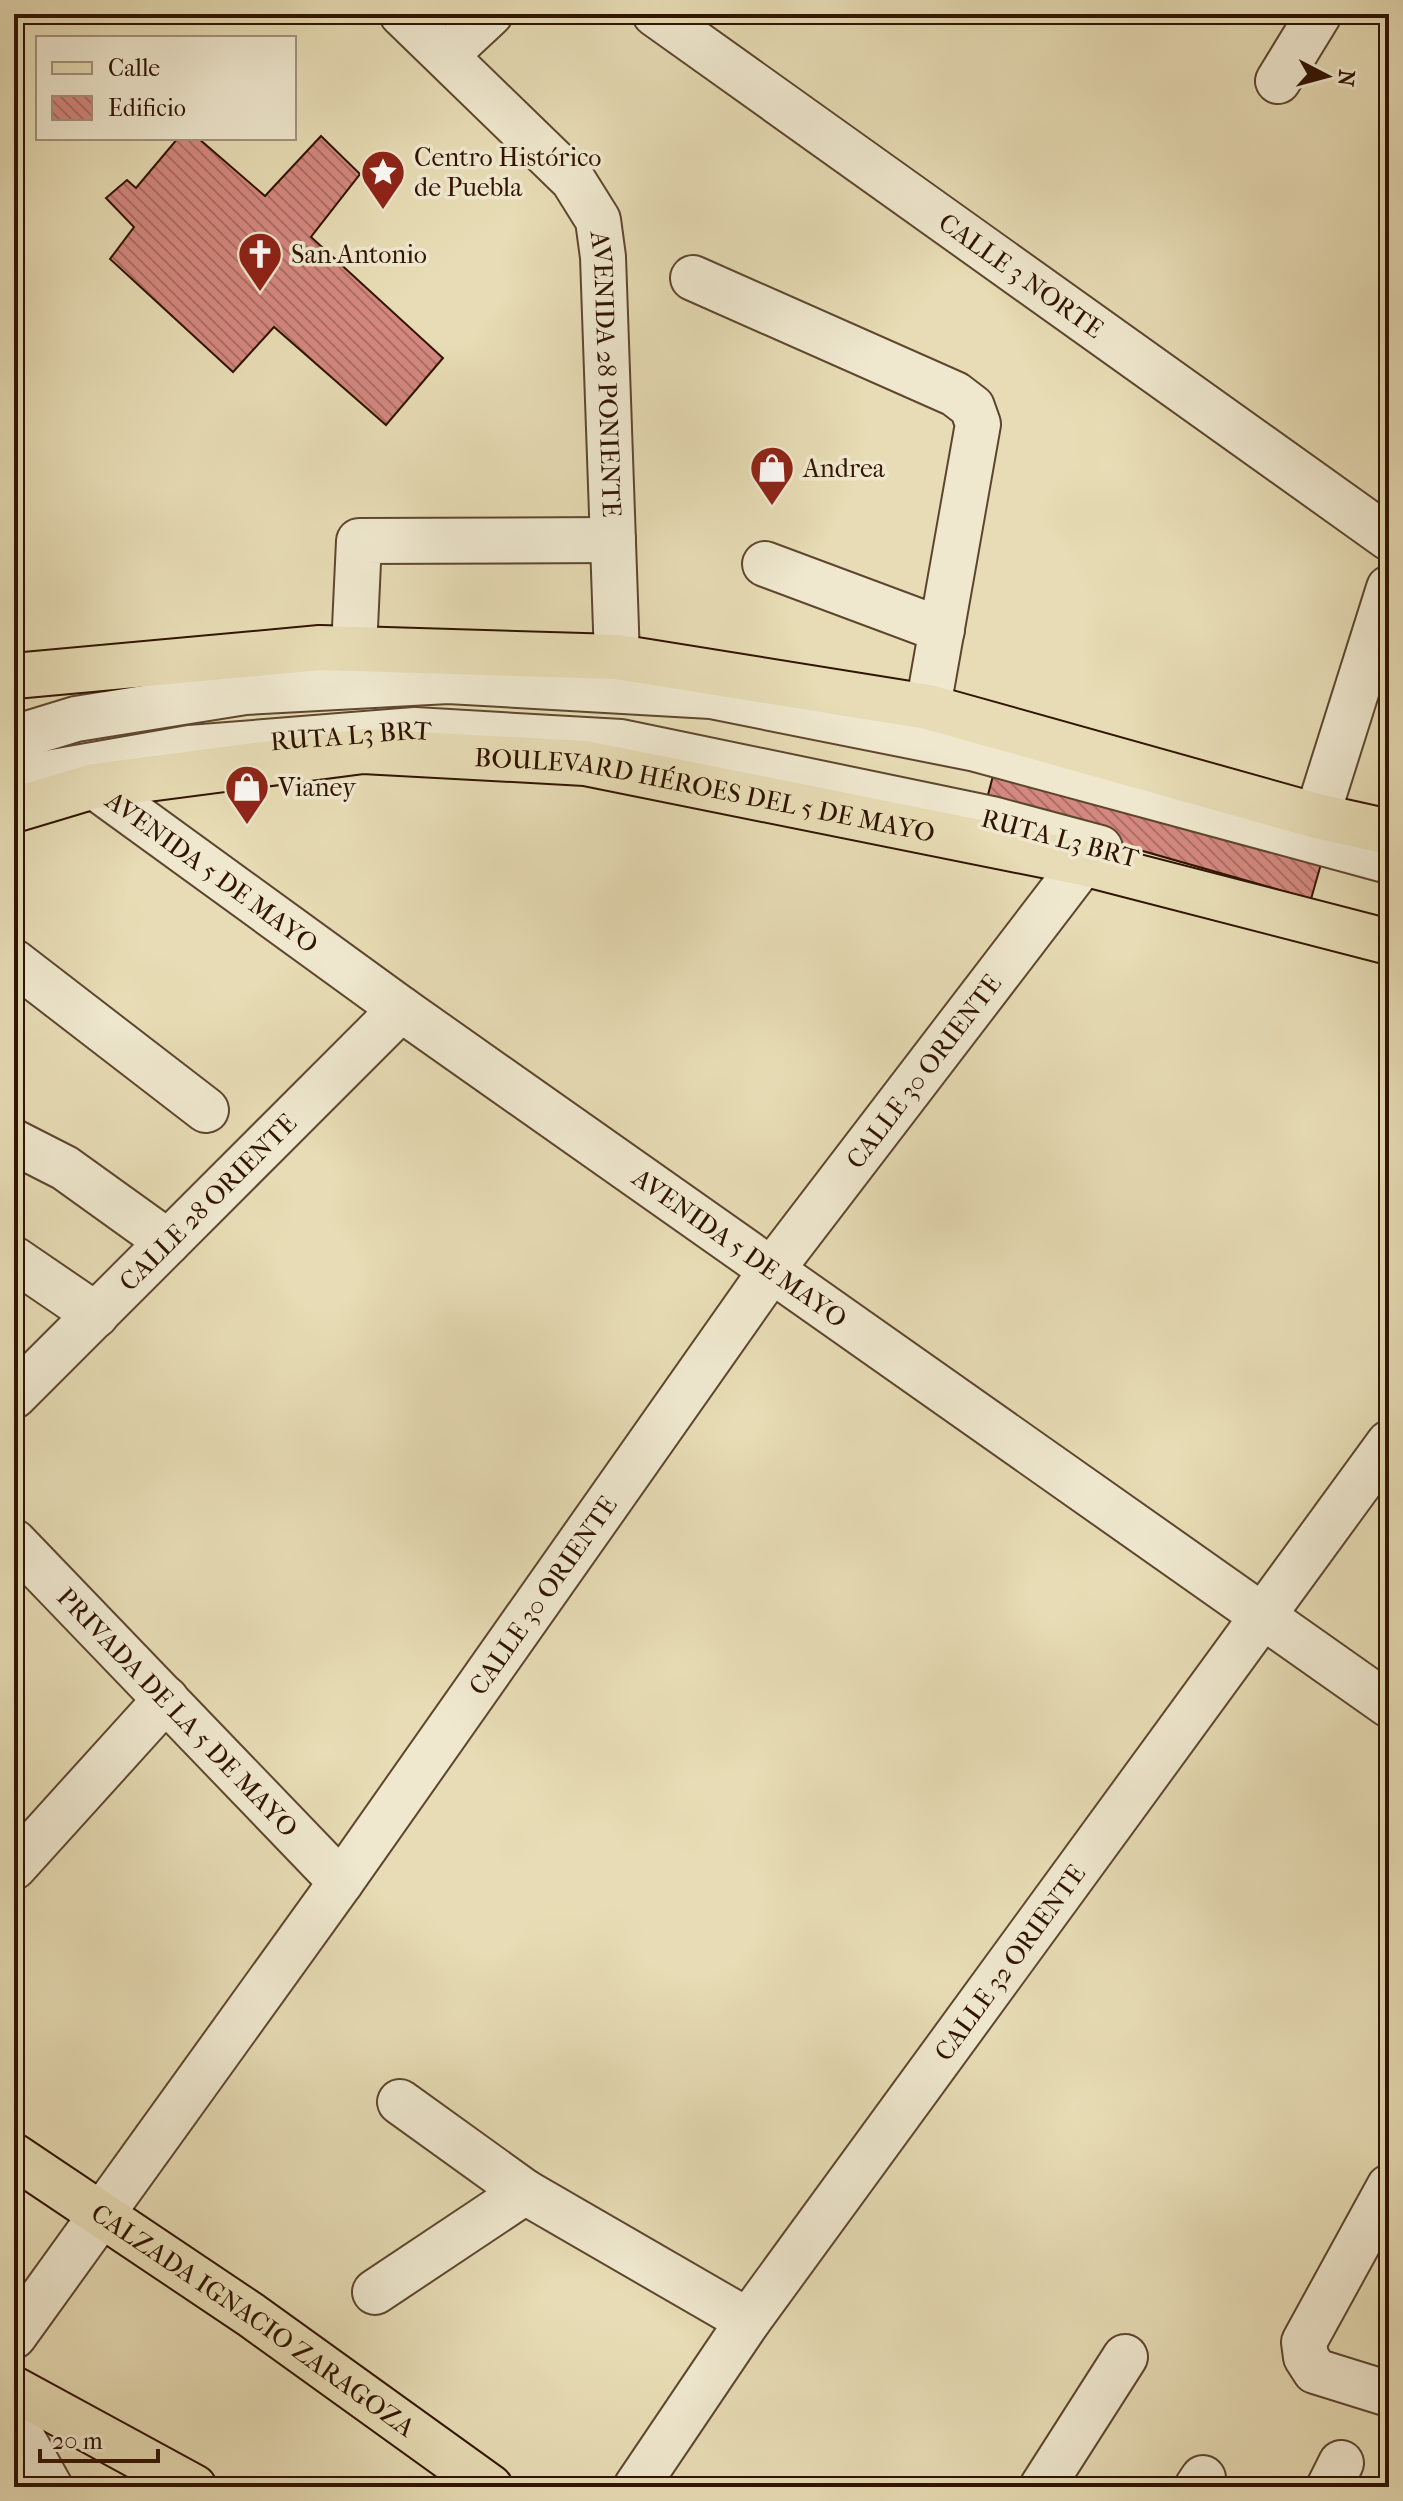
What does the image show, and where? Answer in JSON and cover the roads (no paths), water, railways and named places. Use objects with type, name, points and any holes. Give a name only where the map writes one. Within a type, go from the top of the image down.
[{"type":"main road","points":[[14,676],[320,648],[617,657],[928,707],[1317,816],[1389,832]]},
{"type":"main road","name":"BOULEVARD HÉROES DEL 5 DE MAYO","points":[[14,810],[94,786],[363,751],[585,763],[1083,863],[1389,942]]},
{"type":"main road","points":[[14,823],[94,786]]},
{"type":"main road","name":"CALZADA IGNACIO ZARAGOZA","points":[[14,2156],[103,2213],[490,2487]]},
{"type":"main road","points":[[14,2389],[194,2487]]},
{"type":"street","points":[[402,14],[446,55],[490,14]]},
{"type":"street","name":"CALLE 3 NORTE","points":[[655,14],[1389,538]]},
{"type":"street","points":[[1278,81],[1319,14]]},
{"type":"street","name":"AVENIDA 28 PONIENTE","points":[[446,55],[573,180],[598,220],[603,257],[617,657]]},
{"type":"street","points":[[693,278],[955,394],[972,407],[978,424],[928,707]]},
{"type":"street","points":[[354,649],[359,541],[613,540]]},
{"type":"street","points":[[765,564],[942,630]]},
{"type":"street","points":[[1317,816],[1389,588]]},
{"type":"street","name":"RUTA L3 BRT","points":[[14,738],[76,719],[245,692],[448,681],[711,696],[976,749],[1389,861]]},
{"type":"street","name":"RUTA L3 BRT","points":[[14,779],[190,748],[415,730],[621,742],[992,819],[1389,926]]},
{"type":"street","name":"AVENIDA 5 DE MAYO","points":[[94,786],[401,1009],[773,1268],[1389,1705]]},
{"type":"street","name":"CALLE 30 ORIENTE","points":[[14,2336],[341,1882],[773,1268],[1083,863]]},
{"type":"street","points":[[14,962],[206,1110]]},
{"type":"street","name":"CALLE 28 ORIENTE","points":[[14,1396],[401,1009]]},
{"type":"street","points":[[14,1142],[65,1168],[168,1242]]},
{"type":"street","points":[[14,1259],[96,1315]]},
{"type":"street","name":"CALLE 32 ORIENTE","points":[[636,2487],[748,2321],[1389,1443]]},
{"type":"street","name":"PRIVADA DE LA 5 DE MAYO","points":[[14,1542],[341,1882]]},
{"type":"street","points":[[14,1867],[166,1699]]},
{"type":"street","points":[[400,2102],[525,2192],[748,2321]]},
{"type":"street","points":[[1389,2187],[1304,2342],[1306,2357],[1315,2371],[1389,2394]]},
{"type":"street","points":[[375,2292],[525,2192]]},
{"type":"street","points":[[1042,2487],[1125,2357]]},
{"type":"street","points":[[14,2423],[50,2487]]},
{"type":"place","name":"Centro Histórico de Puebla","points":[[383,211]]},
{"type":"place","name":"San Antonio","points":[[260,293]]},
{"type":"place","name":"Andrea","points":[[772,507]]},
{"type":"place","name":"Vianey","points":[[247,826]]}]
